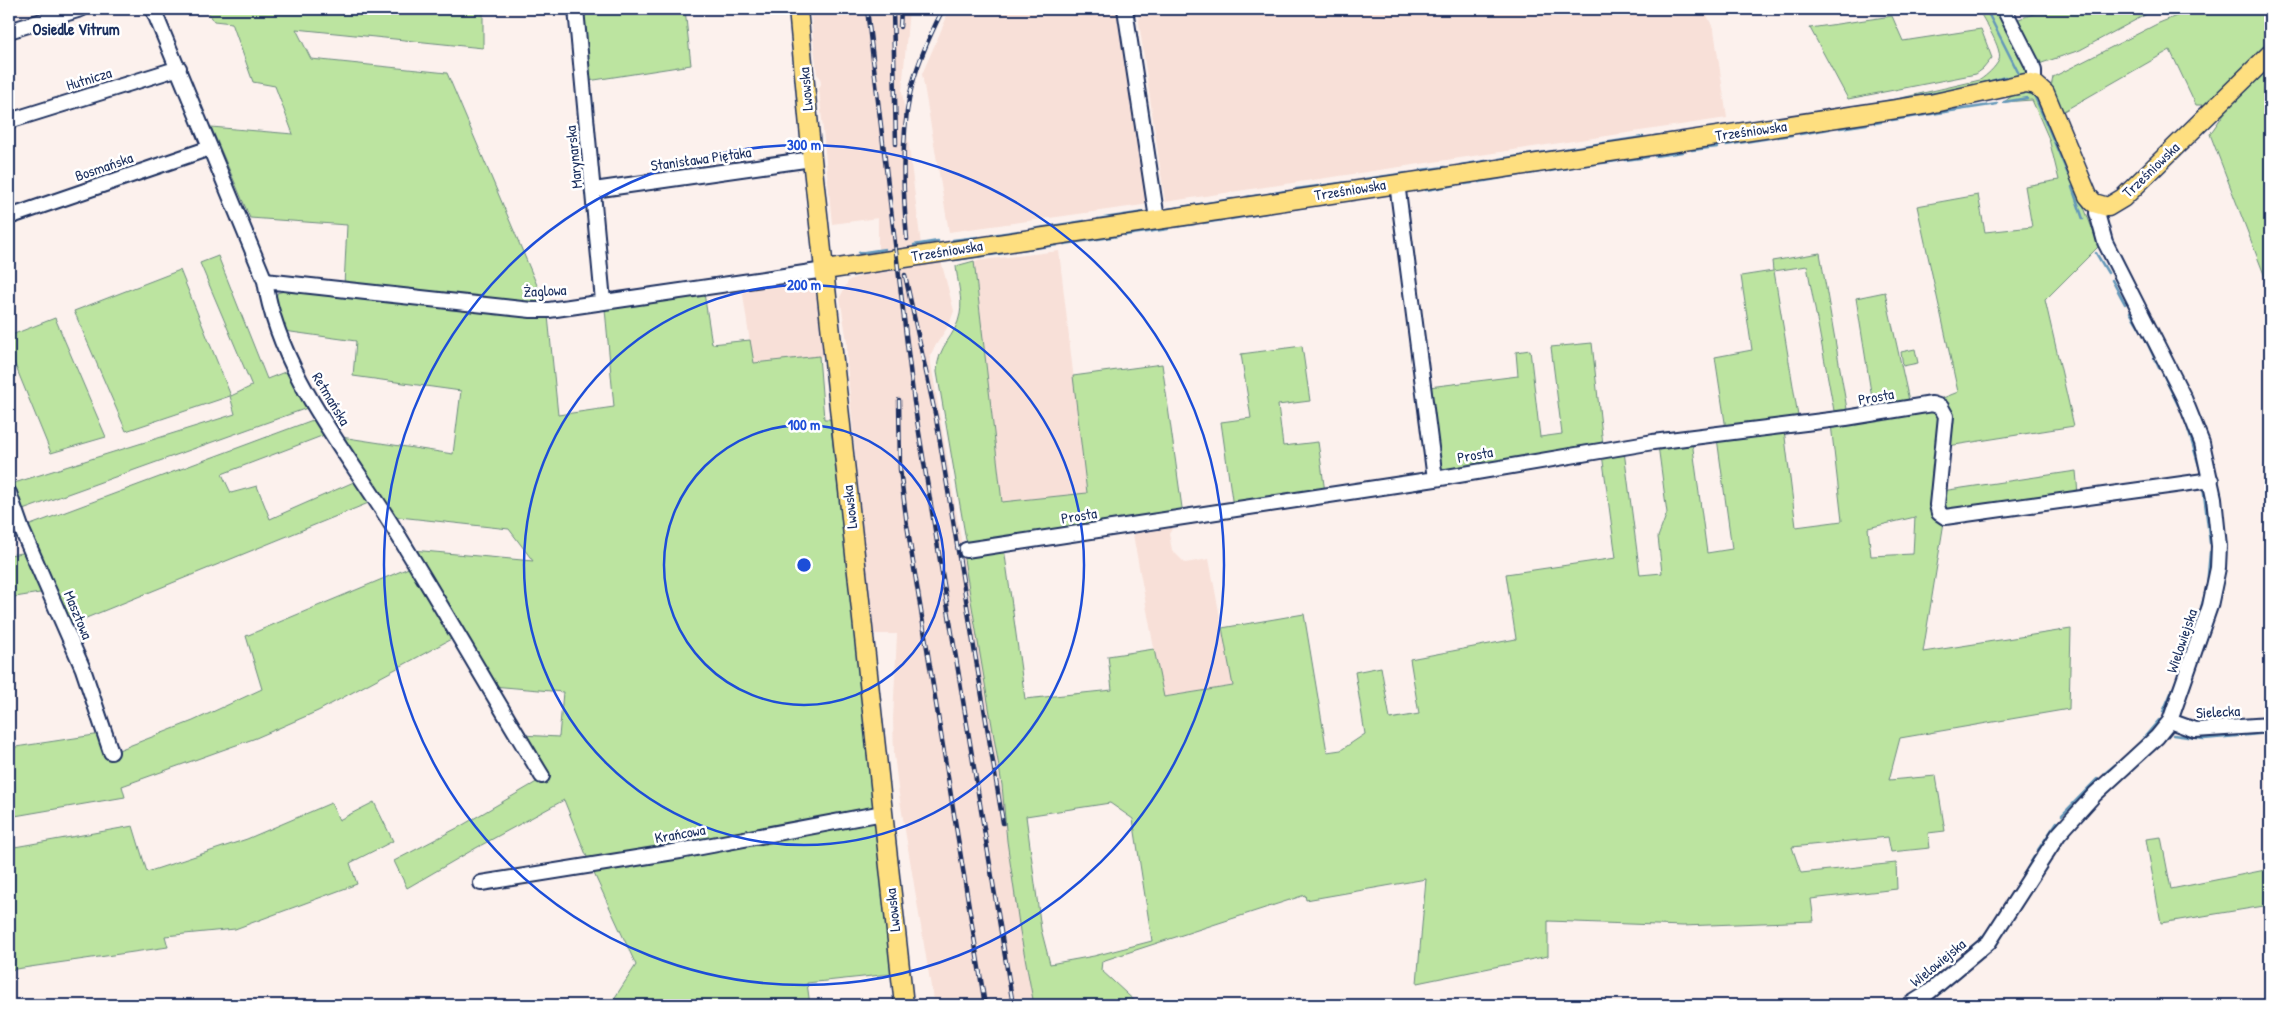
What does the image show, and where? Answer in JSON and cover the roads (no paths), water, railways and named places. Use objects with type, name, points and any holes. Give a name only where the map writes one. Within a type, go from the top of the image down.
[{"type":"main road","name":"Lwowska","points":[[798,9],[812,159],[904,1005]]},
{"type":"main road","name":"Trześniowska","points":[[2098,205],[2108,207],[2119,202],[2270,54]]},
{"type":"main road","name":"Trześniowska","points":[[825,270],[1916,106],[1973,96],[2022,84],[2034,84]]},
{"type":"main road","points":[[2034,84],[2045,93],[2086,193],[2092,202],[2098,205]]},
{"type":"street","points":[[9,31],[81,9]]},
{"type":"street","name":"Retmańska","points":[[153,9],[265,281],[276,325],[306,391],[390,522],[542,776]]},
{"type":"street","name":"Marynarska","points":[[576,9],[603,301]]},
{"type":"street","points":[[1125,9],[1158,219]]},
{"type":"street","points":[[2004,9],[2032,64],[2034,84]]},
{"type":"street","name":"Hutnicza","points":[[9,122],[178,68]]},
{"type":"street","name":"Bosmańska","points":[[9,217],[210,148]]},
{"type":"street","name":"Stanisława Piętaka","points":[[594,190],[812,159]]},
{"type":"street","points":[[1397,183],[1435,479]]},
{"type":"street","name":"Wielowiejska","points":[[1909,1005],[1928,993],[1989,942],[2058,835],[2095,794],[2157,737],[2170,721],[2205,624],[2216,579],[2219,546],[2211,480],[2202,443],[2190,411],[2105,242],[2097,213],[2098,205]]},
{"type":"street","name":"Żaglowa","points":[[265,281],[531,310],[549,310],[825,270]]},
{"type":"street","name":"Prosta","points":[[966,550],[1435,479],[1644,443],[1846,418],[1932,404],[1941,407],[1946,416],[1937,505],[1938,513],[1945,517],[2211,480]]},
{"type":"street","name":"Masztowa","points":[[9,493],[22,530],[83,669],[111,752]]},
{"type":"street","name":"Sielecka","points":[[2170,721],[2195,730],[2270,725]]},
{"type":"street","name":"Krańcowa","points":[[481,883],[680,851],[883,813]]},
{"type":"waterway","points":[[1986,9],[2020,76]]},
{"type":"waterway","points":[[1978,85],[2005,77]]},
{"type":"waterway","points":[[1888,101],[1956,90]]},
{"type":"waterway","points":[[2035,97],[2068,174]]},
{"type":"waterway","points":[[2004,102],[2027,98]]},
{"type":"waterway","points":[[1892,120],[1997,104]]},
{"type":"waterway","points":[[1779,118],[1800,115]]},
{"type":"waterway","points":[[1699,130],[1772,119]]},
{"type":"waterway","points":[[1875,123],[1881,122]]},
{"type":"waterway","points":[[1840,128],[1867,124]]},
{"type":"waterway","points":[[1800,134],[1829,129]]},
{"type":"waterway","points":[[1654,136],[1688,132]]},
{"type":"waterway","points":[[1778,137],[1792,135]]},
{"type":"waterway","points":[[1565,149],[1643,137]]},
{"type":"waterway","points":[[1726,145],[1770,138]]},
{"type":"waterway","points":[[1692,150],[1717,147]]},
{"type":"waterway","points":[[1499,159],[1554,151]]},
{"type":"waterway","points":[[1655,156],[1682,152]]},
{"type":"waterway","points":[[1625,160],[1648,157]]},
{"type":"waterway","points":[[1460,165],[1492,160]]},
{"type":"waterway","points":[[1580,166],[1617,161]]},
{"type":"waterway","points":[[1421,170],[1445,167]]},
{"type":"waterway","points":[[1550,171],[1573,167]]},
{"type":"waterway","points":[[1528,174],[1539,172]]},
{"type":"waterway","points":[[1365,179],[1407,173]]},
{"type":"waterway","points":[[1479,182],[1520,175]]},
{"type":"waterway","points":[[1296,189],[1348,182]]},
{"type":"waterway","points":[[1465,184],[1472,183]]},
{"type":"waterway","points":[[1426,190],[1456,185]]},
{"type":"waterway","points":[[2072,187],[2083,219]]},
{"type":"waterway","points":[[1269,194],[1285,191]]},
{"type":"waterway","points":[[1348,200],[1391,194]]},
{"type":"waterway","points":[[1246,197],[1260,195]]},
{"type":"waterway","points":[[1168,209],[1233,199]]},
{"type":"waterway","points":[[1336,202],[1341,201]]},
{"type":"waterway","points":[[1285,210],[1328,203]]},
{"type":"waterway","points":[[1098,219],[1144,212]]},
{"type":"waterway","points":[[1231,219],[1272,212]]},
{"type":"waterway","points":[[1203,223],[1223,220]]},
{"type":"waterway","points":[[1033,229],[1084,221]]},
{"type":"waterway","points":[[1175,227],[1195,224]]},
{"type":"waterway","points":[[1125,235],[1168,229]]},
{"type":"waterway","points":[[992,235],[1019,231]]},
{"type":"waterway","points":[[1064,244],[1118,236]]},
{"type":"waterway","points":[[953,240],[978,237]]},
{"type":"waterway","points":[[914,245],[938,241]]},
{"type":"waterway","points":[[1019,250],[1057,245]]},
{"type":"waterway","points":[[859,253],[885,249]]},
{"type":"waterway","points":[[955,260],[1004,253]]},
{"type":"waterway","points":[[2096,253],[2108,273]]},
{"type":"waterway","points":[[2112,280],[2125,304]]},
{"type":"waterway","points":[[2130,312],[2141,330]]},
{"type":"waterway","points":[[2145,338],[2159,368]]},
{"type":"waterway","points":[[2164,376],[2178,405]]},
{"type":"waterway","points":[[2185,419],[2202,476]]},
{"type":"waterway","points":[[2203,486],[2210,543]]},
{"type":"waterway","points":[[2200,612],[2207,586],[2210,552]]},
{"type":"waterway","points":[[2189,644],[2196,621]]},
{"type":"waterway","points":[[2180,670],[2186,653]]},
{"type":"waterway","points":[[2163,712],[2177,679]]},
{"type":"waterway","points":[[2137,746],[2159,720]]},
{"type":"waterway","points":[[2173,735],[2204,739],[2270,733]]},
{"type":"waterway","points":[[2105,773],[2131,752]]},
{"type":"waterway","points":[[2062,815],[2097,779]]},
{"type":"waterway","points":[[2038,850],[2057,822]]},
{"type":"waterway","points":[[2027,869],[2034,857]]},
{"type":"waterway","points":[[1976,944],[1992,926]]},
{"type":"railway","points":[[867,9],[914,402],[1013,1005]]},
{"type":"railway","points":[[893,9],[896,144]]},
{"type":"railway","points":[[900,27],[901,9]]},
{"type":"railway","points":[[907,239],[904,166],[907,111],[920,61],[943,9]]},
{"type":"railway","points":[[905,275],[936,418],[1003,823]]},
{"type":"railway","points":[[899,400],[900,469],[907,525],[985,1005]]},
{"type":"district","name":"Osiedle Vitrum","points":[[76,29]]}]
